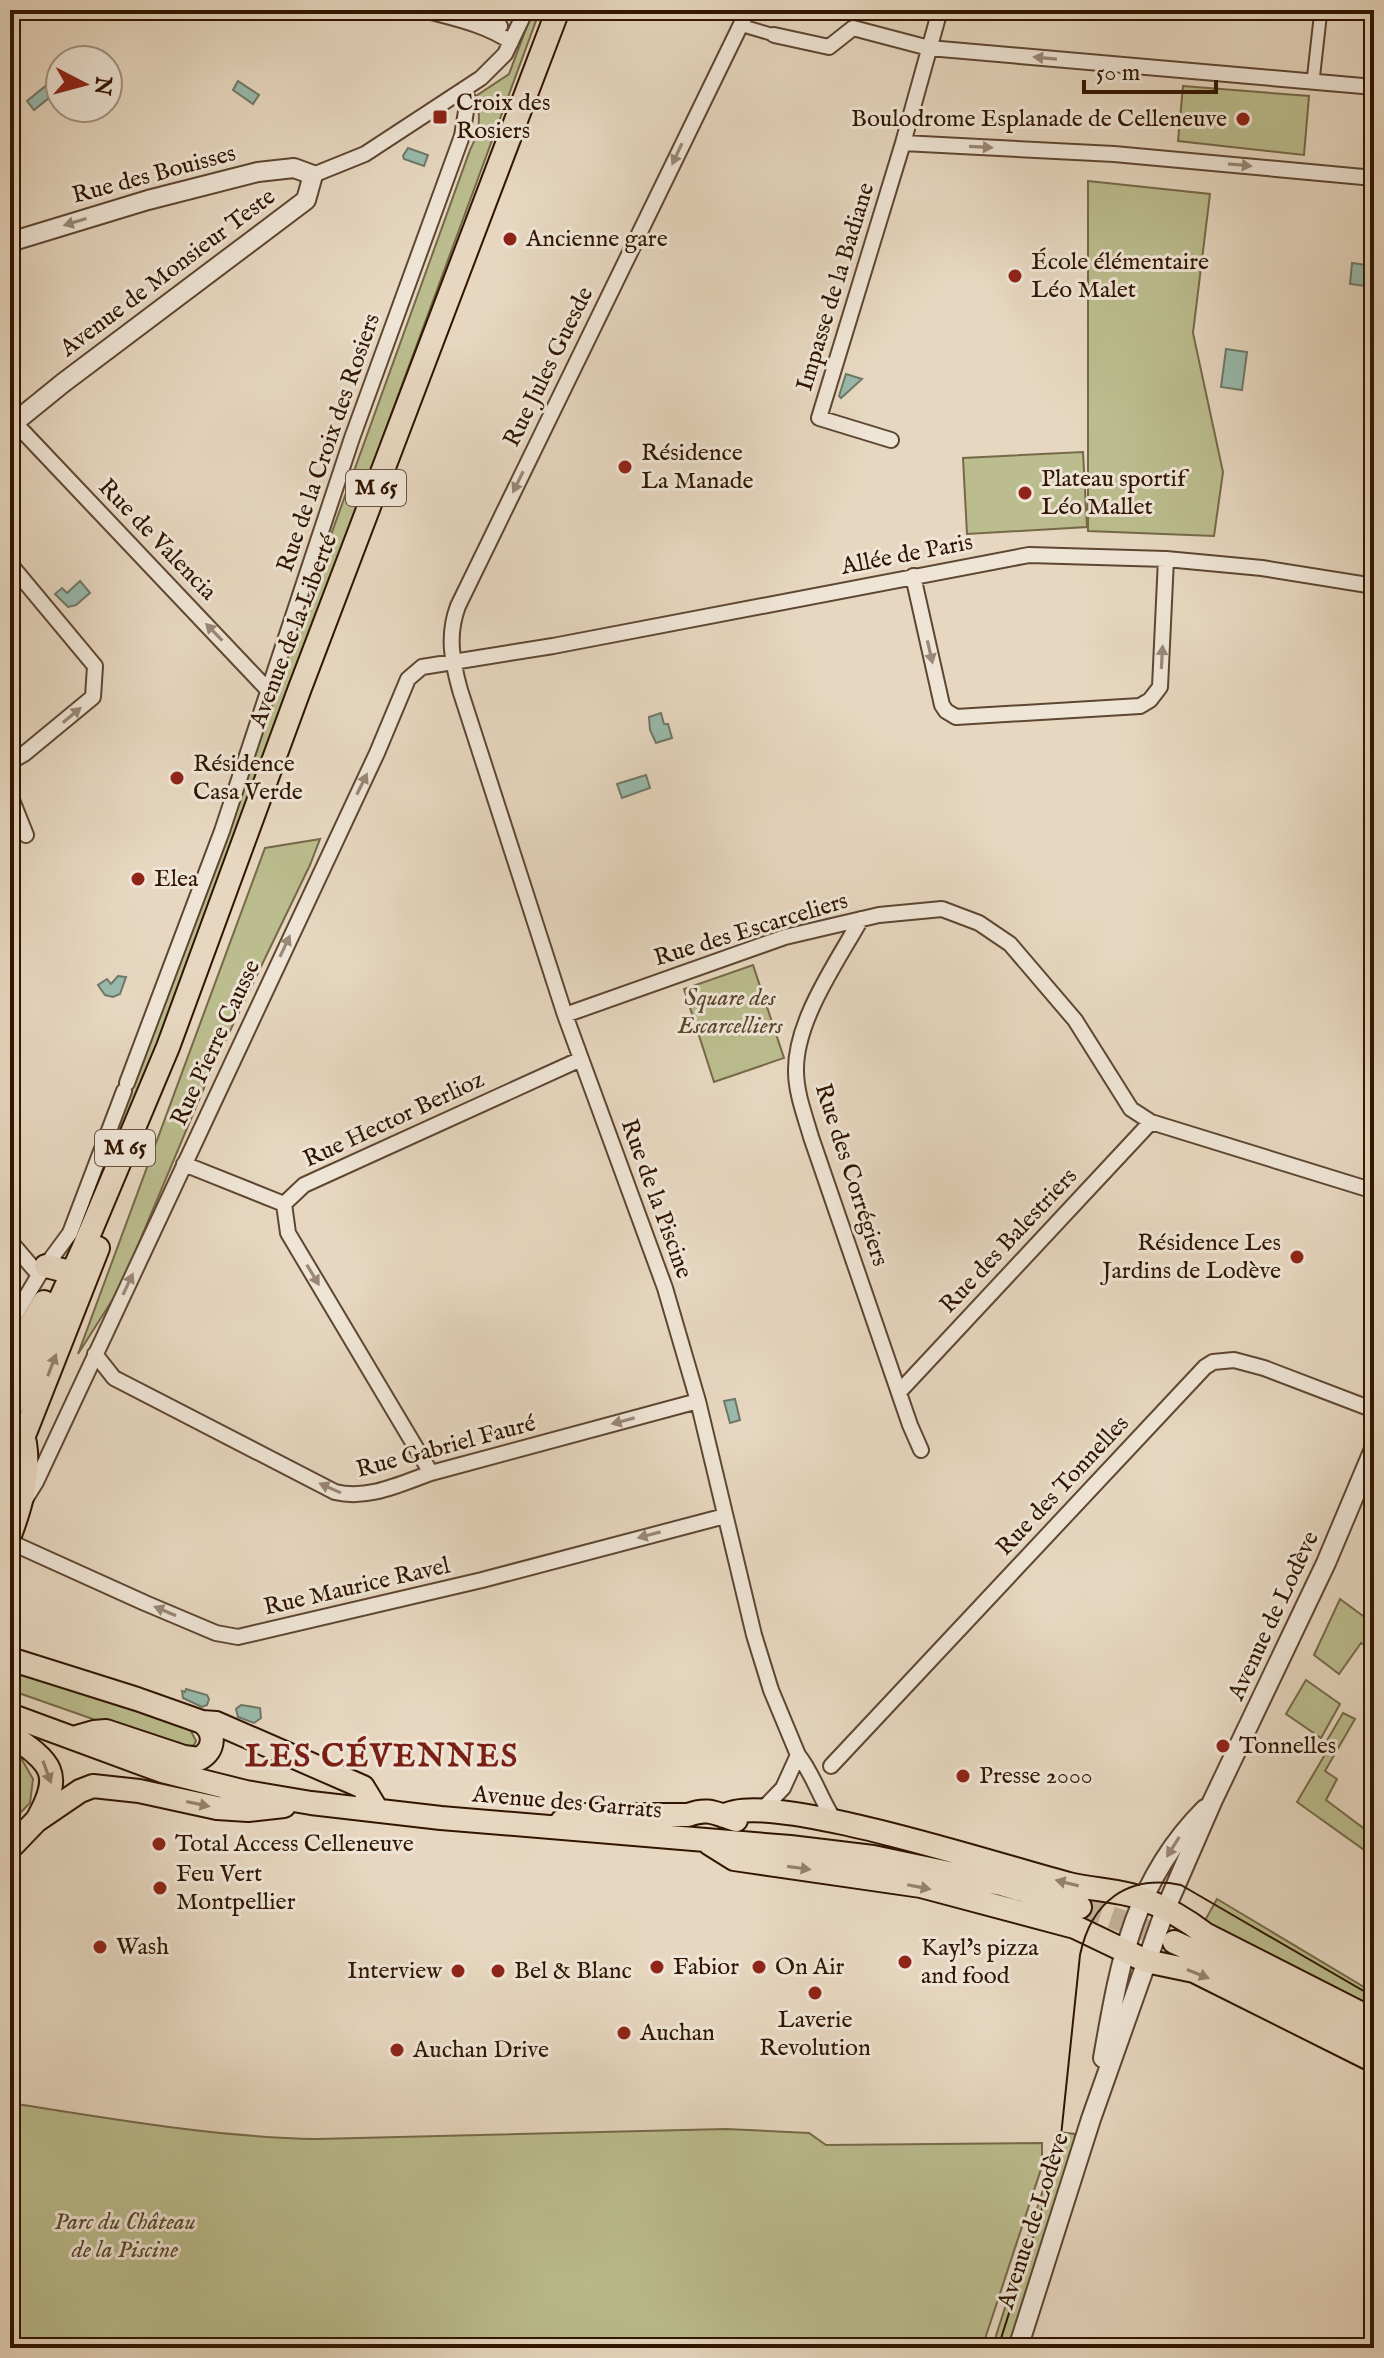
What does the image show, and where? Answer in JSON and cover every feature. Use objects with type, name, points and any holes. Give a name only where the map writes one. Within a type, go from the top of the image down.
[{"type":"main road","name":"Avenue de la Liberté","points":[[10,1410],[83,1249],[168,1047],[311,658],[558,10]]},
{"type":"main road","name":"Avenue de la Liberté","points":[[10,1471],[147,1123],[168,1047]]},
{"type":"main road","name":"Avenue de la Liberté","points":[[10,1359],[50,1271],[83,1249]]},
{"type":"main road","points":[[10,1535],[18,1513],[28,1462],[24,1438]]},
{"type":"main road","points":[[10,1659],[202,1722],[216,1723],[363,1787],[377,1810]]},
{"type":"main road","name":"Avenue des Garrats","points":[[10,1715],[198,1782],[311,1803],[441,1818],[790,1847],[900,1862],[1001,1884],[1080,1907]]},
{"type":"main road","points":[[73,1738],[106,1731],[184,1757],[199,1759],[209,1752],[212,1739],[209,1728],[202,1722]]},
{"type":"main road","points":[[10,1734],[38,1754],[51,1775],[50,1797],[36,1821]]},
{"type":"main road","points":[[10,1848],[36,1821],[85,1789],[97,1786],[139,1791],[217,1808],[248,1810],[311,1803]]},
{"type":"main road","points":[[724,1816],[737,1810],[762,1810],[835,1821],[1071,1885],[1143,1899],[1185,1918],[1205,1934],[1374,2020]]},
{"type":"main road","points":[[549,1826],[579,1815],[716,1812],[733,1820],[799,1825],[858,1838],[875,1843],[900,1862]]},
{"type":"main road","points":[[705,1841],[734,1859],[921,1886],[1086,1931],[1146,1961],[1194,1971],[1374,2061]]},
{"type":"main road","points":[[1174,1942],[1374,2039]]},
{"type":"street","points":[[424,10],[514,36]]},
{"type":"street","points":[[481,10],[481,16],[514,36]]},
{"type":"street","points":[[313,175],[365,154],[481,78],[505,54],[526,10]]},
{"type":"street","name":"Rue Jules Guesde","points":[[453,662],[451,638],[458,606],[748,10]]},
{"type":"street","points":[[940,10],[903,143],[1114,154],[1374,178]]},
{"type":"street","points":[[1313,81],[1321,10]]},
{"type":"street","points":[[740,25],[829,47],[853,28],[929,48],[1374,87]]},
{"type":"street","name":"Rue de la Croix des Rosiers","points":[[10,1324],[50,1271],[70,1233],[222,831],[352,438],[462,136],[468,99],[464,89]]},
{"type":"street","name":"Impasse de la Badiane","points":[[891,440],[819,418],[903,143]]},
{"type":"street","name":"Rue des Bouisses","points":[[10,242],[148,200],[258,172],[294,168],[313,175]]},
{"type":"street","name":"Avenue de Monsieur Teste","points":[[12,424],[306,200],[313,175]]},
{"type":"street","name":"Rue de Valencia","points":[[12,424],[267,689]]},
{"type":"street","name":"Allée de Paris","points":[[453,662],[553,646],[1029,555],[1166,559],[1262,568],[1374,586]]},
{"type":"street","points":[[913,576],[942,705],[956,717],[1140,706],[1150,700],[1160,687],[1166,559]]},
{"type":"street","points":[[10,564],[95,666],[93,697],[10,762]]},
{"type":"street","name":"Rue de la Piscine","points":[[453,662],[565,1015],[665,1288],[698,1401],[754,1635],[771,1690],[798,1755],[835,1821]]},
{"type":"street","name":"Rue Pierre Causse","points":[[18,1513],[36,1482],[377,753],[408,679],[422,667],[453,662]]},
{"type":"street","points":[[10,795],[26,835]]},
{"type":"street","name":"Rue des Escarceliers","points":[[565,1015],[785,937],[861,919],[942,909],[979,923],[1010,944],[1075,1020],[1131,1109],[1151,1122],[1374,1191]]},
{"type":"street","name":"Rue des Corrégiers","points":[[861,919],[806,1019],[797,1050],[796,1073],[811,1137],[921,1450]]},
{"type":"street","name":"Rue Hector Berlioz","points":[[284,1204],[304,1185],[581,1059]]},
{"type":"street","name":"Rue des Balestriers","points":[[900,1391],[1151,1122]]},
{"type":"street","points":[[184,1164],[284,1204],[288,1233],[431,1473]]},
{"type":"street","points":[[10,1241],[50,1271]]},
{"type":"street","name":"Rue Gabriel Fauré","points":[[95,1354],[114,1378],[335,1492],[350,1495],[367,1494],[431,1473],[698,1401]]},
{"type":"street","name":"Rue des Tonnelles","points":[[831,1766],[1205,1367],[1213,1362],[1234,1360],[1374,1410]]},
{"type":"street","name":"Avenue de Lodève","points":[[1018,2348],[1095,2108],[1165,1910],[1212,1802],[1326,1563],[1374,1449]]},
{"type":"street","name":"Rue Maurice Ravel","points":[[10,1542],[216,1633],[238,1637],[482,1580],[725,1516]]},
{"type":"street","points":[[762,1810],[783,1788],[798,1755]]},
{"type":"street","name":"Avenue de Lodève","points":[[1095,2108],[1119,1970],[1143,1899],[1155,1873],[1181,1833],[1212,1802]]},
{"type":"green space","points":[[533,10],[540,10],[175,1002],[93,1211],[72,1245],[476,136],[479,117],[476,96],[509,74]]},
{"type":"green space","name":"Boulodrome Esplanade de Celleneuve","points":[[1183,86],[1309,96],[1304,155],[1178,141]]},
{"type":"green space","points":[[1088,181],[1210,194],[1193,333],[1223,472],[1214,536],[1088,531]]},
{"type":"green space","name":"Plateau sportif Léo Mallet","points":[[1083,452],[1087,527],[967,534],[963,458]]},
{"type":"green space","points":[[320,839],[214,1064],[120,1288],[78,1354],[265,848]]},
{"type":"green space","name":"Square des Escarcelliers","points":[[753,965],[784,1058],[714,1082],[684,989]]},
{"type":"green space","points":[[1340,1599],[1374,1624],[1374,1651],[1361,1643],[1339,1674],[1314,1655]]},
{"type":"green space","points":[[10,1669],[190,1729],[196,1741],[194,1745],[181,1750],[10,1690]]},
{"type":"green space","points":[[1306,1680],[1340,1704],[1321,1738],[1286,1714]]},
{"type":"green space","points":[[1343,1713],[1355,1719],[1325,1771],[1337,1779],[1326,1800],[1370,1833],[1374,1826],[1374,1857],[1297,1802],[1330,1746],[1326,1742]]},
{"type":"green space","points":[[10,1755],[21,1758],[33,1779],[30,1803],[10,1823]]},
{"type":"green space","points":[[1217,1899],[1374,1993],[1374,2015],[1203,1924]]},
{"type":"green space","name":"Parc du Château de la Piscine","points":[[10,2103],[163,2126],[278,2138],[726,2129],[809,2133],[826,2145],[1042,2143],[1042,2166],[982,2348],[10,2348]]},
{"type":"green space","points":[[1058,2132],[1075,2134],[1073,2154],[1010,2348],[992,2348],[1052,2162]]},
{"type":"shaded area","points":[[238,81],[259,95],[253,104],[233,90]]},
{"type":"shaded area","points":[[44,87],[44,102],[34,110],[27,101]]},
{"type":"shaded area","points":[[408,148],[428,155],[424,166],[404,159]]},
{"type":"shaded area","points":[[1352,263],[1374,266],[1374,287],[1350,284]]},
{"type":"shaded area","points":[[1226,349],[1247,352],[1242,390],[1221,387]]},
{"type":"shaded area","points":[[846,374],[862,379],[841,398],[839,396]]},
{"type":"shaded area","points":[[80,581],[90,593],[76,605],[68,607],[55,594],[62,588],[67,593]]},
{"type":"shaded area","points":[[661,713],[672,738],[656,743],[650,730],[649,717]]},
{"type":"shaded area","points":[[646,775],[650,788],[622,798],[617,784]]},
{"type":"shaded area","points":[[118,976],[126,977],[120,994],[113,997],[105,995],[98,985],[107,979],[111,984]]},
{"type":"shaded area","points":[[735,1399],[740,1420],[730,1423],[724,1401]]},
{"type":"shaded area","points":[[186,1689],[207,1695],[207,1705],[202,1707],[183,1698],[182,1691]]},
{"type":"shaded area","points":[[241,1705],[260,1708],[261,1718],[254,1723],[238,1717],[236,1709]]},
{"type":"tunnel","points":[[1080,1907],[1174,1942]]},
{"type":"tram line","points":[[998,2348],[1059,2155],[1080,1955],[1093,1920],[1114,1896],[1144,1884],[1181,1885],[1374,1997]]},
{"type":"place","name":"Croix des Rosiers","points":[[440,117]]},
{"type":"place","name":"Boulodrome Esplanade de Celleneuve","points":[[1243,119]]},
{"type":"place","name":"Ancienne gare","points":[[510,239]]},
{"type":"place","name":"École élémentaire Léo Malet","points":[[1015,276]]},
{"type":"place","name":"Résidence La Manade","points":[[625,467]]},
{"type":"place","name":"Plateau sportif Léo Mallet","points":[[1025,493]]},
{"type":"place","name":"Résidence Casa Verde","points":[[177,778]]},
{"type":"place","name":"Elea","points":[[138,879]]},
{"type":"place","name":"Résidence Les Jardins de Lodève","points":[[1297,1257]]},
{"type":"place","name":"Tonnelles","points":[[1223,1746]]},
{"type":"place","name":"Presse 2000","points":[[963,1776]]},
{"type":"place","name":"Total Access Celleneuve","points":[[159,1844]]},
{"type":"place","name":"Feu Vert Montpellier","points":[[160,1888]]},
{"type":"place","name":"Wash","points":[[100,1947]]},
{"type":"place","name":"Kayl's pizza and food","points":[[905,1962]]},
{"type":"place","name":"Fabior","points":[[657,1967]]},
{"type":"place","name":"On Air","points":[[759,1967]]},
{"type":"place","name":"Interview","points":[[458,1971]]},
{"type":"place","name":"Bel & Blanc","points":[[498,1971]]},
{"type":"place","name":"Laverie Revolution","points":[[815,1993]]},
{"type":"place","name":"Auchan","points":[[624,2033]]},
{"type":"place","name":"Auchan Drive","points":[[397,2050]]},
{"type":"district","name":"LES CÉVENNES","points":[[382,1757]]}]
